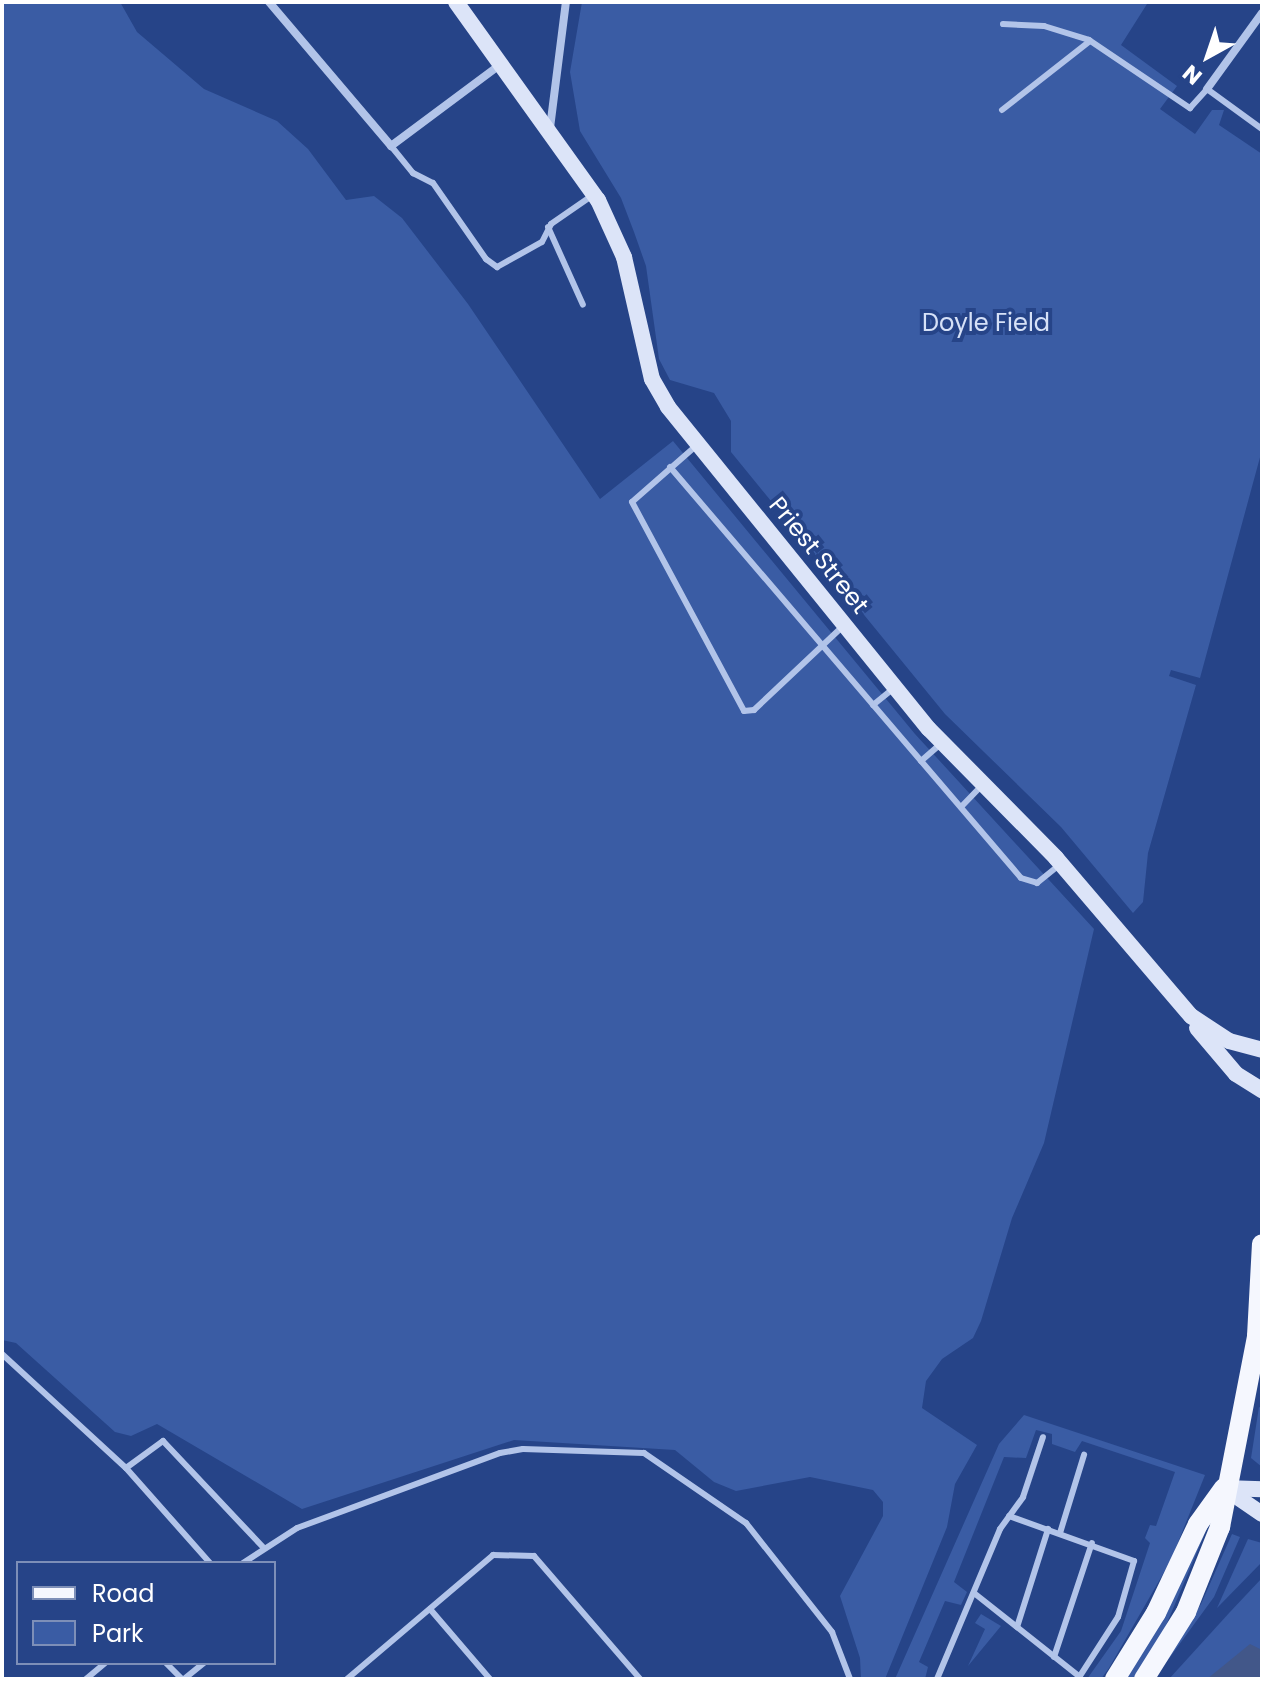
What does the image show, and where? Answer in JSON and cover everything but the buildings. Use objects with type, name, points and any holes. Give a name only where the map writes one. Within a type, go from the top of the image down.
[{"type":"main road","name":"Priest Street","points":[[456,2],[595,194],[624,257],[652,379],[698,444],[942,743],[1061,863],[1191,1016],[1229,1041],[1262,1050]]},
{"type":"main road","points":[[1191,1016],[1229,1067],[1262,1090]]},
{"type":"main road","points":[[1144,1679],[1204,1573],[1220,1527],[1224,1488],[1257,1336],[1262,1244]]},
{"type":"main road","points":[[1224,1488],[1262,1489]]},
{"type":"main road","points":[[1224,1488],[1262,1514]]},
{"type":"main road","points":[[1115,1679],[1156,1613],[1198,1524],[1224,1488]]},
{"type":"street","points":[[269,2],[391,146],[502,64]]},
{"type":"street","points":[[550,128],[566,2]]},
{"type":"street","points":[[1207,89],[1262,13]]},
{"type":"lane","points":[[1003,24],[1044,26],[1090,41],[1190,108],[1207,89],[1262,129]]},
{"type":"lane","points":[[1002,110],[1090,41]]},
{"type":"lane","points":[[391,146],[413,173],[433,183],[486,259],[497,267],[542,242],[548,227],[595,194]]},
{"type":"lane","points":[[548,227],[583,305]]},
{"type":"lane","points":[[698,444],[632,502],[744,711],[754,710],[844,624]]},
{"type":"lane","points":[[670,467],[1026,881],[1037,883],[1061,863]]},
{"type":"lane","points":[[873,705],[895,687]]},
{"type":"lane","points":[[921,761],[942,743]]},
{"type":"lane","points":[[961,807],[983,784]]},
{"type":"lane","points":[[2,1354],[126,1468],[208,1561]]},
{"type":"lane","points":[[939,1678],[1009,1516],[1023,1497],[1043,1437]]},
{"type":"lane","points":[[126,1468],[163,1441],[263,1547]]},
{"type":"lane","points":[[246,1561],[297,1528],[500,1453],[523,1449],[644,1453],[746,1523],[832,1632],[850,1679]]},
{"type":"lane","points":[[1060,1533],[1084,1455]]},
{"type":"lane","points":[[974,1593],[1079,1678],[1112,1630],[1134,1567],[1128,1555],[1009,1516]]},
{"type":"lane","points":[[1017,1627],[1048,1529]]},
{"type":"lane","points":[[1054,1657],[1092,1543]]},
{"type":"lane","points":[[347,1679],[493,1555],[534,1556],[640,1679]]},
{"type":"lane","points":[[430,1609],[490,1679]]},
{"type":"lane","points":[[86,1679],[103,1665]]},
{"type":"lane","points":[[168,1665],[183,1679],[201,1665]]},
{"type":"green space","points":[[2,2],[120,2],[137,32],[204,89],[277,121],[308,149],[346,200],[374,196],[402,218],[468,304],[600,499],[673,441],[915,734],[1094,929],[1044,1143],[1012,1218],[981,1321],[973,1338],[942,1359],[926,1381],[922,1408],[977,1445],[955,1484],[947,1527],[885,1679],[861,1679],[860,1658],[840,1596],[883,1516],[883,1502],[873,1490],[810,1477],[736,1491],[714,1482],[675,1450],[514,1440],[302,1509],[157,1424],[131,1436],[115,1432],[16,1343],[2,1340]]},
{"type":"green space","name":"Doyle Field","points":[[582,2],[1140,2],[1147,4],[1121,45],[1177,86],[1160,109],[1195,134],[1212,110],[1224,110],[1219,125],[1262,154],[1262,450],[1200,678],[1171,670],[1169,676],[1196,685],[1148,853],[1143,902],[1133,913],[1061,827],[945,714],[731,452],[731,421],[714,393],[670,380],[659,359],[646,266],[634,232],[621,198],[580,131],[570,72]]},
{"type":"green space","points":[[1261,1408],[1262,1467],[1251,1458]]},
{"type":"green space","points":[[1024,1415],[1205,1475],[1171,1560],[1109,1668],[1101,1679],[1087,1679],[1121,1631],[1150,1543],[1145,1538],[1150,1525],[1156,1526],[1175,1472],[1082,1441],[1075,1452],[1052,1444],[1052,1434],[1036,1430],[1026,1458],[1004,1457],[954,1582],[967,1592],[961,1605],[945,1601],[919,1662],[928,1667],[925,1679],[895,1679],[999,1444]]},
{"type":"green space","points":[[1206,1531],[1164,1630],[1133,1679],[1124,1679],[1171,1602]]},
{"type":"green space","points":[[1232,1534],[1240,1537],[1214,1597],[1165,1664],[1201,1604]]},
{"type":"green space","points":[[1248,1539],[1262,1543],[1262,1562],[1217,1608]]},
{"type":"green space","points":[[1262,1578],[1262,1679],[1169,1679],[1230,1612]]},
{"type":"green space","points":[[981,1614],[1001,1626],[968,1666],[985,1629],[975,1623]]},
{"type":"shaded area","points":[[1250,1644],[1262,1650],[1262,1679],[1207,1679]]}]
